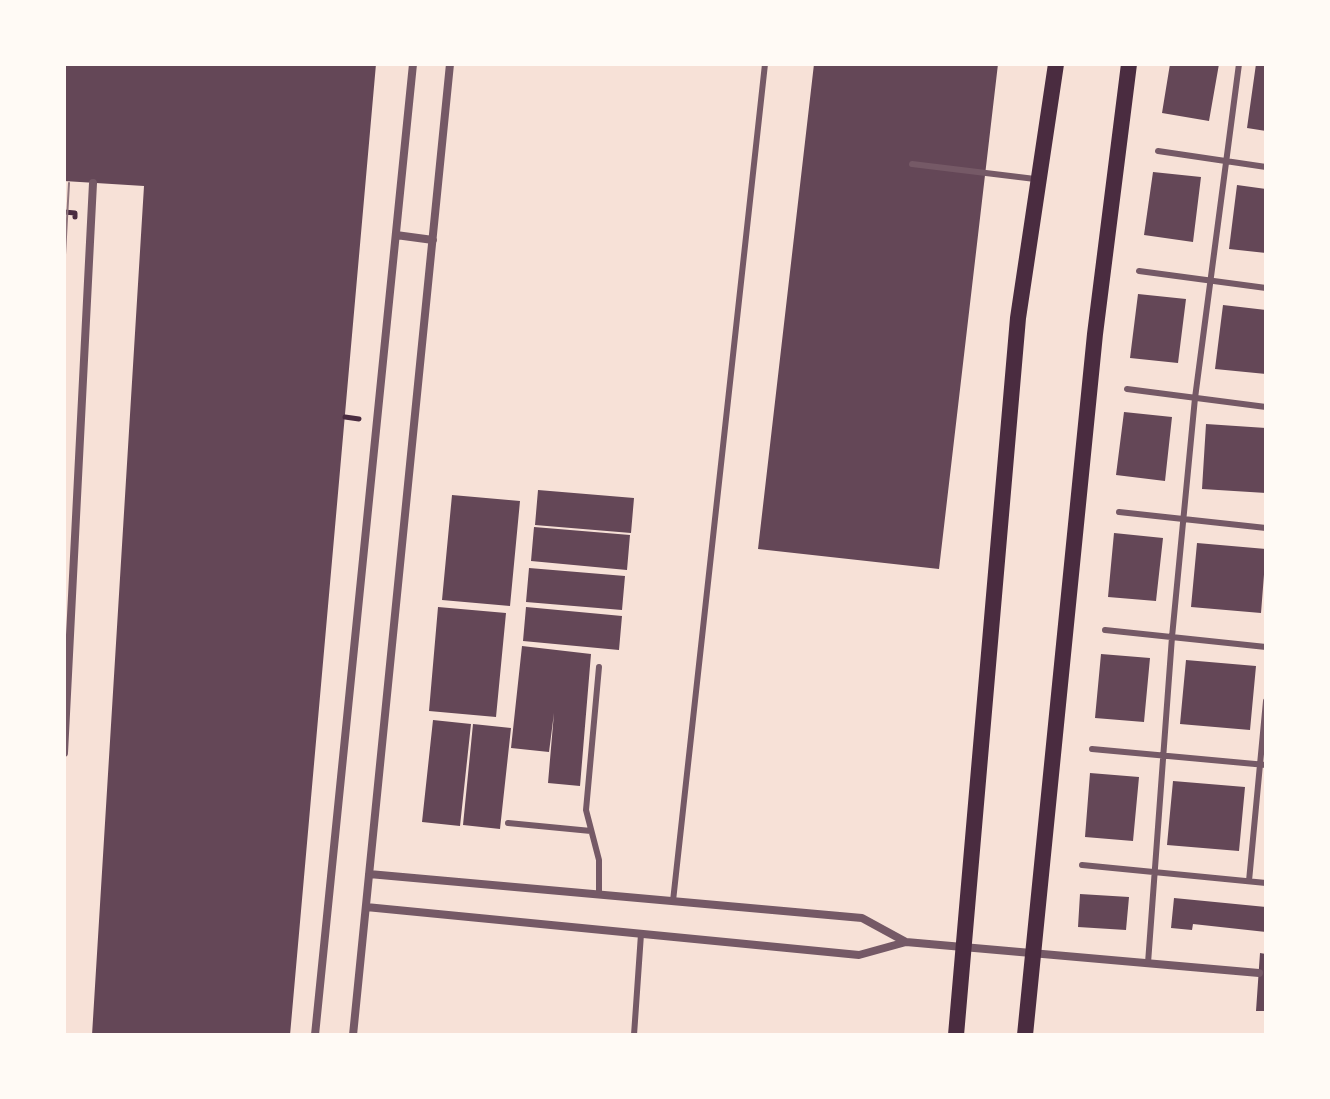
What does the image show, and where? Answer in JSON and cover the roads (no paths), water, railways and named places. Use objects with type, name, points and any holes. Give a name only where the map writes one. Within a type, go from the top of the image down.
[{"type":"main road","points":[[956,1035],[995,555],[1018,318],[1056,64]]},
{"type":"main road","points":[[1025,1035],[1095,334],[1129,64]]},
{"type":"street","points":[[315,1035],[413,64]]},
{"type":"street","points":[[353,1035],[450,64]]},
{"type":"street","points":[[64,753],[93,183]]},
{"type":"street","points":[[396,235],[433,240]]},
{"type":"street","points":[[369,874],[862,918],[906,942]]},
{"type":"street","points":[[366,907],[859,955],[906,942],[1259,973]]},
{"type":"lane","points":[[673,901],[765,64]]},
{"type":"lane","points":[[1148,963],[1162,756],[1195,398],[1239,64]]},
{"type":"lane","points":[[1158,151],[1266,167]]},
{"type":"lane","points":[[912,164],[1039,179]]},
{"type":"lane","points":[[1139,271],[1266,288]]},
{"type":"lane","points":[[1127,389],[1266,407]]},
{"type":"lane","points":[[1119,512],[1266,528]]},
{"type":"lane","points":[[1105,630],[1266,647]]},
{"type":"lane","points":[[599,667],[586,810],[599,860],[599,895]]},
{"type":"lane","points":[[1249,881],[1263,764],[1266,701]]},
{"type":"lane","points":[[1092,749],[1263,764]]},
{"type":"lane","points":[[508,823],[591,831]]},
{"type":"lane","points":[[1082,865],[1266,883]]},
{"type":"lane","points":[[634,1035],[641,934]]},
{"type":"tram line","points":[[64,273],[69,183]]}]
